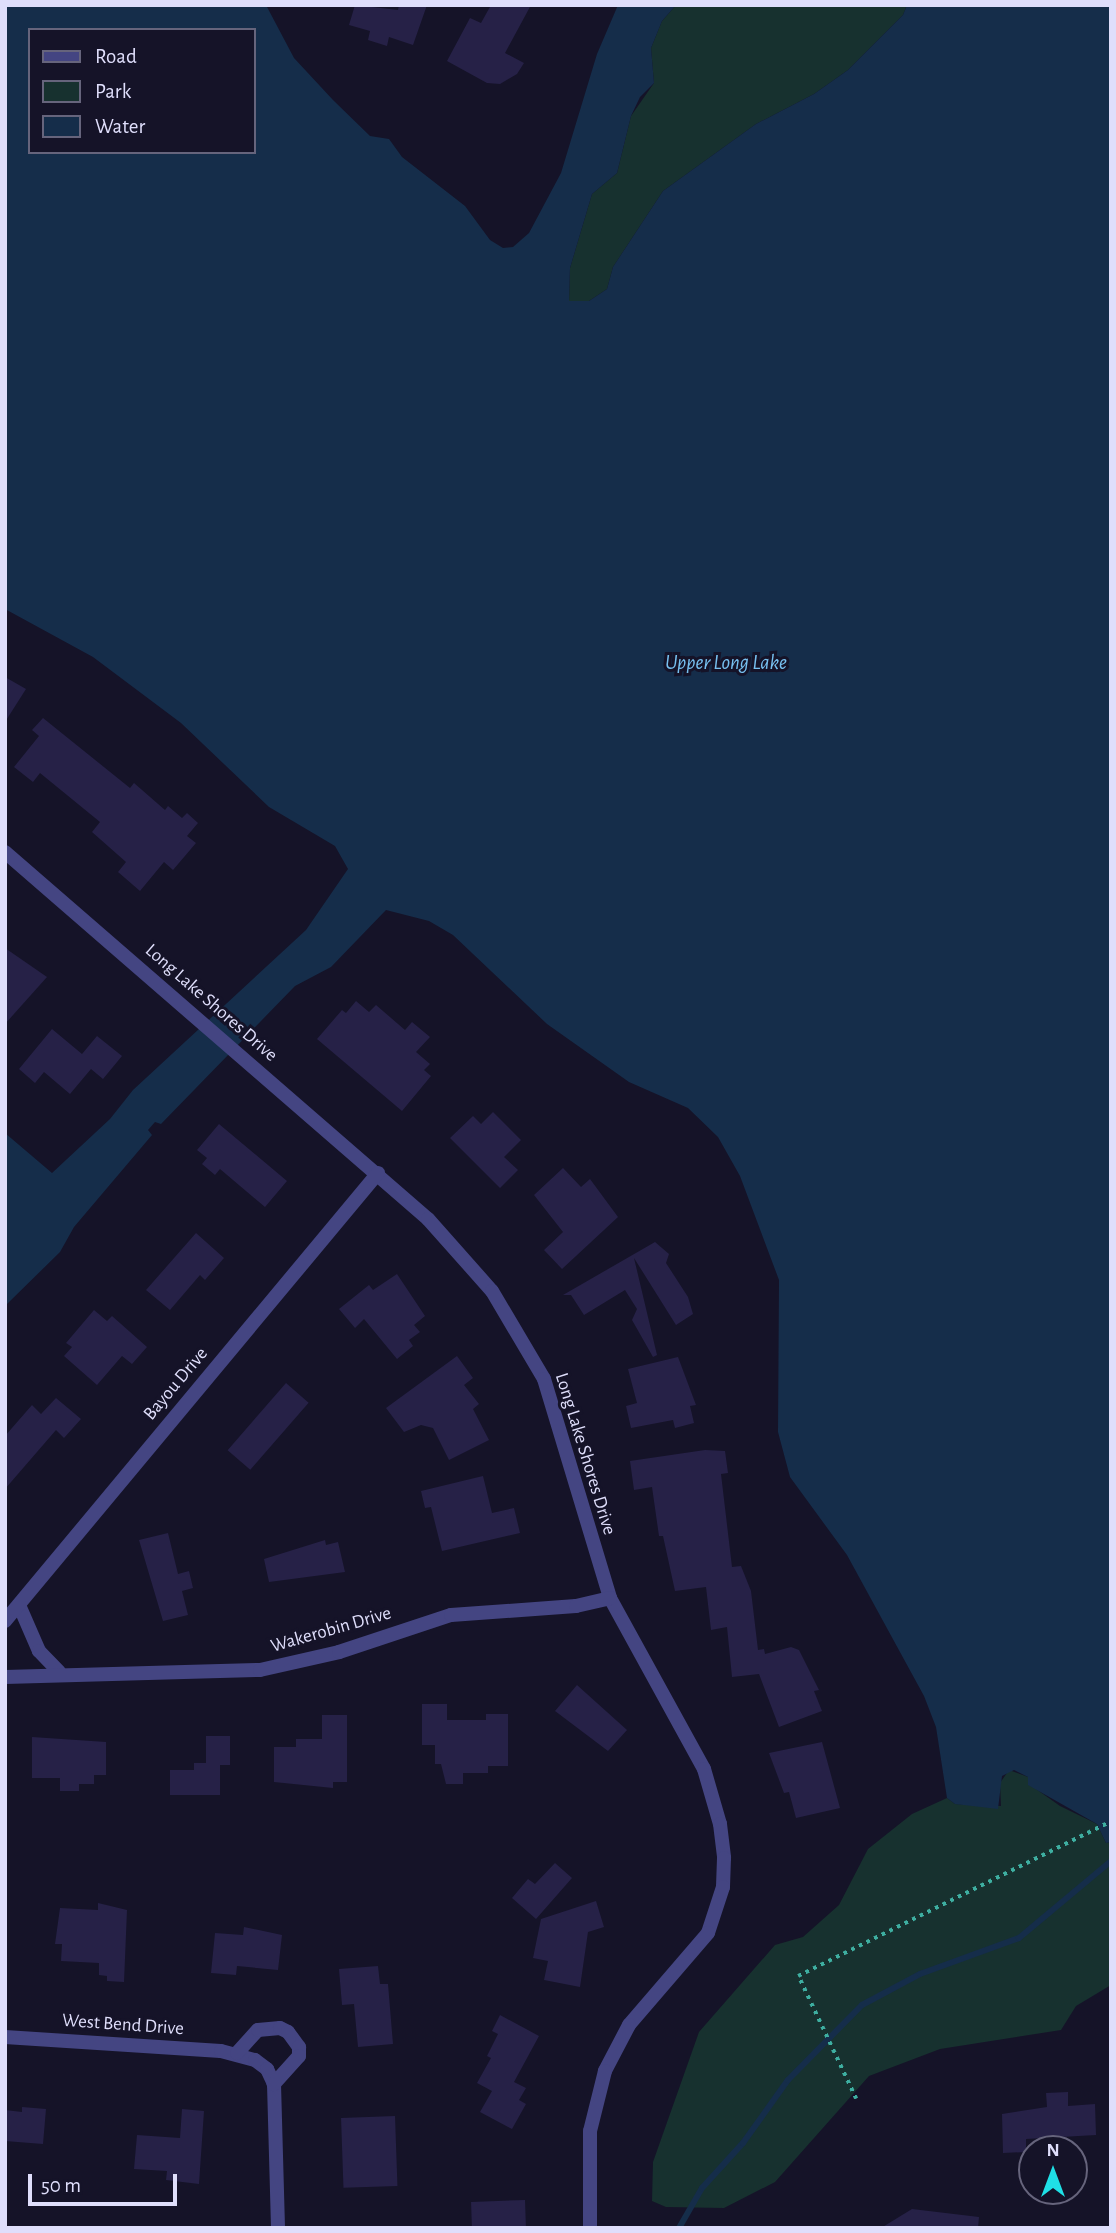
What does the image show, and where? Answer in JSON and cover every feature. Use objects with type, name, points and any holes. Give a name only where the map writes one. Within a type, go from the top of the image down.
[{"type":"street","name":"Long Lake Shores Drive","points":[[5,852],[378,1173],[463,1256],[526,1344],[556,1410],[610,1598],[704,1769],[720,1824],[724,1858],[723,1887],[708,1933],[629,2025],[605,2071],[590,2131],[590,2228]]},
{"type":"street","name":"Bayou Drive","points":[[5,1621],[378,1173]]},
{"type":"street","name":"Wakerobin Drive","points":[[5,1677],[59,1672],[182,1676],[260,1670],[339,1652],[451,1615],[576,1606],[610,1598]]},
{"type":"street","points":[[19,1605],[39,1651],[59,1672]]},
{"type":"street","points":[[237,2053],[258,2030],[280,2028],[288,2032],[299,2048],[299,2056],[274,2084],[278,2228]]},
{"type":"street","name":"West Bend Drive","points":[[5,2037],[237,2053],[267,2069],[274,2084]]},
{"type":"path","points":[[856,2099],[798,1976],[1111,1821]]},
{"type":"green space","points":[[676,5],[907,5],[903,15],[848,70],[814,94],[756,124],[663,191],[613,267],[607,289],[589,301],[569,301],[570,268],[592,194],[617,173],[631,116],[654,83],[651,48],[662,21]]},
{"type":"green space","points":[[1009,1770],[1028,1777],[1029,1784],[1060,1806],[1097,1824],[1106,1843],[1111,1842],[1111,1985],[1076,2006],[1061,2030],[940,2049],[869,2076],[775,2182],[724,2208],[666,2207],[652,2201],[653,2162],[699,2032],[775,1945],[803,1937],[839,1905],[868,1849],[912,1814],[947,1798],[955,1804],[1001,1806],[1000,1783]]},
{"type":"water","name":"Upper Long Lake","points":[[5,5],[266,5],[294,58],[333,100],[370,136],[389,139],[402,157],[465,206],[490,240],[503,248],[513,247],[529,233],[561,173],[597,54],[618,5],[676,5],[662,21],[651,48],[654,83],[640,97],[631,116],[617,173],[592,194],[570,268],[569,301],[589,301],[607,289],[613,267],[663,191],[756,124],[814,94],[848,70],[903,15],[907,5],[1111,5],[1111,1842],[1106,1843],[1097,1824],[1028,1785],[1028,1777],[1014,1770],[1002,1776],[998,1809],[955,1804],[947,1798],[936,1727],[924,1696],[847,1555],[790,1477],[778,1432],[779,1280],[740,1176],[718,1137],[688,1108],[629,1082],[547,1024],[453,935],[429,921],[386,910],[331,967],[295,986],[161,1124],[155,1122],[148,1130],[152,1135],[74,1227],[60,1252],[5,1306],[5,1133],[52,1173],[110,1119],[133,1090],[306,930],[348,869],[335,846],[269,807],[181,723],[93,657],[5,609]]},
{"type":"building","points":[[355,5],[398,10],[399,5],[427,5],[413,45],[389,37],[387,46],[368,40],[370,31],[349,25]]},
{"type":"building","points":[[491,5],[531,5],[505,53],[524,63],[517,74],[500,84],[487,83],[447,61],[470,18],[481,23]]},
{"type":"building","points":[[5,677],[26,689],[5,722]]},
{"type":"building","points":[[43,718],[130,788],[134,783],[165,810],[168,806],[182,818],[187,813],[198,823],[187,836],[196,843],[173,870],[164,862],[140,891],[118,872],[126,862],[92,832],[100,822],[40,773],[33,782],[14,767],[39,736],[32,730]]},
{"type":"building","points":[[5,948],[47,977],[5,1024]]},
{"type":"building","points":[[356,1001],[369,1012],[376,1005],[405,1030],[412,1022],[430,1037],[416,1052],[430,1064],[424,1070],[431,1076],[402,1111],[317,1039],[342,1010],[346,1013]]},
{"type":"building","points":[[52,1029],[82,1054],[97,1036],[122,1056],[103,1079],[91,1069],[70,1094],[44,1072],[35,1083],[19,1069]]},
{"type":"building","points":[[493,1112],[521,1140],[504,1157],[518,1170],[500,1188],[450,1138],[473,1116],[481,1124]]},
{"type":"building","points":[[219,1124],[287,1181],[265,1207],[220,1169],[215,1175],[202,1164],[207,1158],[197,1150]]},
{"type":"building","points":[[563,1168],[581,1187],[590,1179],[618,1217],[562,1269],[544,1250],[563,1232],[534,1195]]},
{"type":"building","points":[[196,1233],[224,1258],[205,1280],[200,1275],[170,1310],[146,1290]]},
{"type":"building","points":[[655,1242],[669,1254],[666,1263],[688,1297],[693,1314],[676,1325],[634,1258],[657,1355],[653,1357],[632,1320],[637,1309],[625,1290],[584,1315],[571,1295],[563,1295]]},
{"type":"building","points":[[397,1274],[425,1316],[414,1325],[420,1332],[409,1340],[413,1346],[397,1359],[364,1319],[355,1328],[339,1309],[369,1285],[373,1290]]},
{"type":"building","points":[[94,1310],[107,1321],[112,1316],[147,1347],[132,1364],[122,1356],[97,1385],[64,1356],[72,1347],[66,1343]]},
{"type":"building","points":[[457,1356],[473,1378],[464,1385],[479,1404],[473,1409],[489,1440],[449,1460],[433,1428],[421,1425],[404,1432],[386,1408]]},
{"type":"building","points":[[678,1357],[696,1405],[690,1406],[694,1423],[675,1428],[673,1420],[631,1428],[626,1406],[637,1403],[628,1369]]},
{"type":"building","points":[[286,1383],[309,1403],[250,1470],[228,1450]]},
{"type":"building","points":[[56,1398],[81,1419],[64,1438],[56,1430],[5,1489],[5,1436],[32,1405],[41,1414]]},
{"type":"building","points":[[705,1450],[725,1451],[728,1473],[721,1474],[732,1567],[741,1566],[751,1591],[758,1650],[764,1649],[765,1654],[791,1647],[799,1650],[819,1690],[814,1691],[822,1711],[779,1727],[759,1674],[732,1677],[727,1627],[711,1630],[706,1587],[675,1591],[663,1536],[659,1536],[652,1487],[634,1490],[630,1461]]},
{"type":"building","points":[[483,1476],[492,1513],[514,1508],[520,1533],[442,1551],[431,1507],[425,1508],[421,1491]]},
{"type":"building","points":[[168,1533],[178,1574],[189,1571],[193,1588],[182,1591],[188,1615],[163,1621],[139,1540]]},
{"type":"building","points":[[325,1540],[326,1545],[338,1542],[345,1572],[269,1582],[264,1559]]},
{"type":"building","points":[[577,1685],[627,1730],[608,1751],[555,1711]]},
{"type":"building","points":[[422,1704],[447,1704],[447,1720],[486,1720],[486,1714],[508,1714],[508,1766],[488,1766],[488,1773],[463,1773],[463,1784],[446,1784],[441,1764],[435,1764],[435,1745],[422,1745]]},
{"type":"building","points":[[322,1715],[347,1715],[347,1782],[333,1782],[333,1788],[274,1782],[274,1747],[296,1747],[296,1739],[322,1739]]},
{"type":"building","points":[[206,1736],[230,1736],[230,1765],[220,1765],[220,1795],[170,1795],[170,1770],[194,1770],[194,1763],[206,1763]]},
{"type":"building","points":[[32,1737],[106,1742],[106,1775],[94,1775],[94,1784],[79,1784],[79,1791],[60,1791],[60,1778],[32,1778]]},
{"type":"building","points":[[822,1742],[840,1808],[796,1818],[789,1792],[784,1793],[769,1753]]},
{"type":"building","points":[[555,1863],[572,1878],[536,1919],[512,1898],[528,1879],[535,1884]]},
{"type":"building","points":[[596,1901],[604,1927],[588,1932],[580,1987],[544,1980],[548,1961],[533,1958],[541,1919]]},
{"type":"building","points":[[98,1903],[127,1910],[124,1982],[107,1981],[107,1976],[99,1975],[99,1963],[61,1961],[62,1944],[55,1944],[60,1908],[98,1910]]},
{"type":"building","points":[[244,1927],[282,1935],[278,1970],[237,1966],[236,1975],[211,1973],[215,1933],[243,1935]]},
{"type":"building","points":[[378,1966],[380,1984],[388,1984],[393,2044],[358,2047],[354,2004],[342,2005],[339,1969]]},
{"type":"building","points":[[500,2015],[539,2036],[514,2082],[526,2088],[519,2100],[526,2104],[512,2129],[480,2112],[492,2091],[477,2083],[491,2058],[487,2056],[498,2034],[492,2031]]},
{"type":"building","points":[[1068,2092],[1068,2106],[1095,2104],[1096,2135],[1018,2135],[1018,2152],[1003,2153],[1002,2114],[1047,2107],[1046,2093]]},
{"type":"building","points":[[22,2107],[46,2109],[43,2144],[5,2141],[5,2110],[22,2112]]},
{"type":"building","points":[[182,2109],[204,2111],[199,2184],[166,2180],[167,2171],[134,2169],[137,2135],[180,2138]]},
{"type":"building","points":[[395,2116],[397,2186],[343,2188],[341,2118]]},
{"type":"building","points":[[525,2200],[526,2228],[472,2228],[471,2202]]},
{"type":"building","points":[[912,2209],[979,2217],[978,2228],[881,2228]]},
{"type":"waterway","points":[[679,2228],[702,2188],[743,2143],[788,2080],[862,2005],[920,1974],[1019,1938],[1111,1861]]}]
